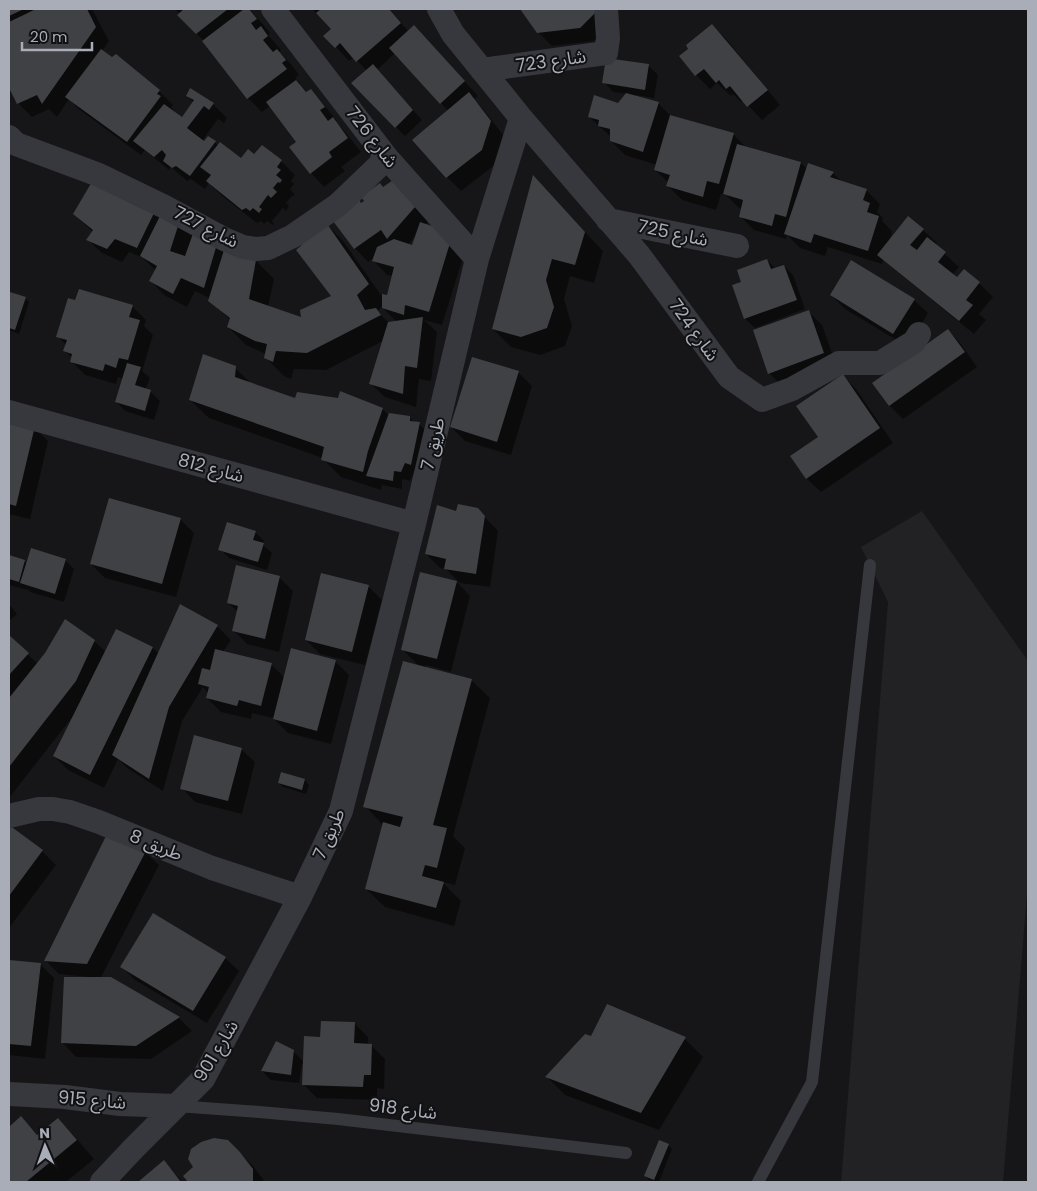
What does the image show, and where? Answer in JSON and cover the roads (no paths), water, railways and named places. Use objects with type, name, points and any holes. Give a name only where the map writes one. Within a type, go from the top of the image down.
[{"type":"street","name":"شارع 726","points":[[273,9],[386,158],[477,259]]},
{"type":"street","points":[[440,9],[453,34],[521,118]]},
{"type":"street","name":"شارع 723","points":[[482,70],[606,53],[608,38],[606,9]]},
{"type":"street","name":"شارع 724","points":[[521,118],[639,255],[728,377],[762,400],[792,389],[839,363],[880,363],[914,342],[919,334]]},
{"type":"street","name":"7 طريق","points":[[300,897],[341,811],[414,524],[477,259],[521,118]]},
{"type":"street","name":"شارع 727","points":[[9,137],[16,144],[99,175],[165,207],[224,239],[243,247],[256,249],[268,248],[293,236],[338,205],[386,158]]},
{"type":"street","name":"شارع 725","points":[[608,220],[737,246]]},
{"type":"street","name":"شارع 812","points":[[9,412],[414,524]]},
{"type":"street","name":"طريق 8","points":[[9,816],[39,809],[70,812],[212,868],[300,897]]},
{"type":"street","name":"شارع 901","points":[[102,1182],[203,1079],[300,897]]},
{"type":"street","name":"شارع 915","points":[[9,1094],[65,1097],[120,1104],[176,1106]]},
{"type":"lane","points":[[758,1182],[812,1082],[870,565]]},
{"type":"lane","name":"شارع 918","points":[[176,1106],[338,1119],[626,1153]]}]
